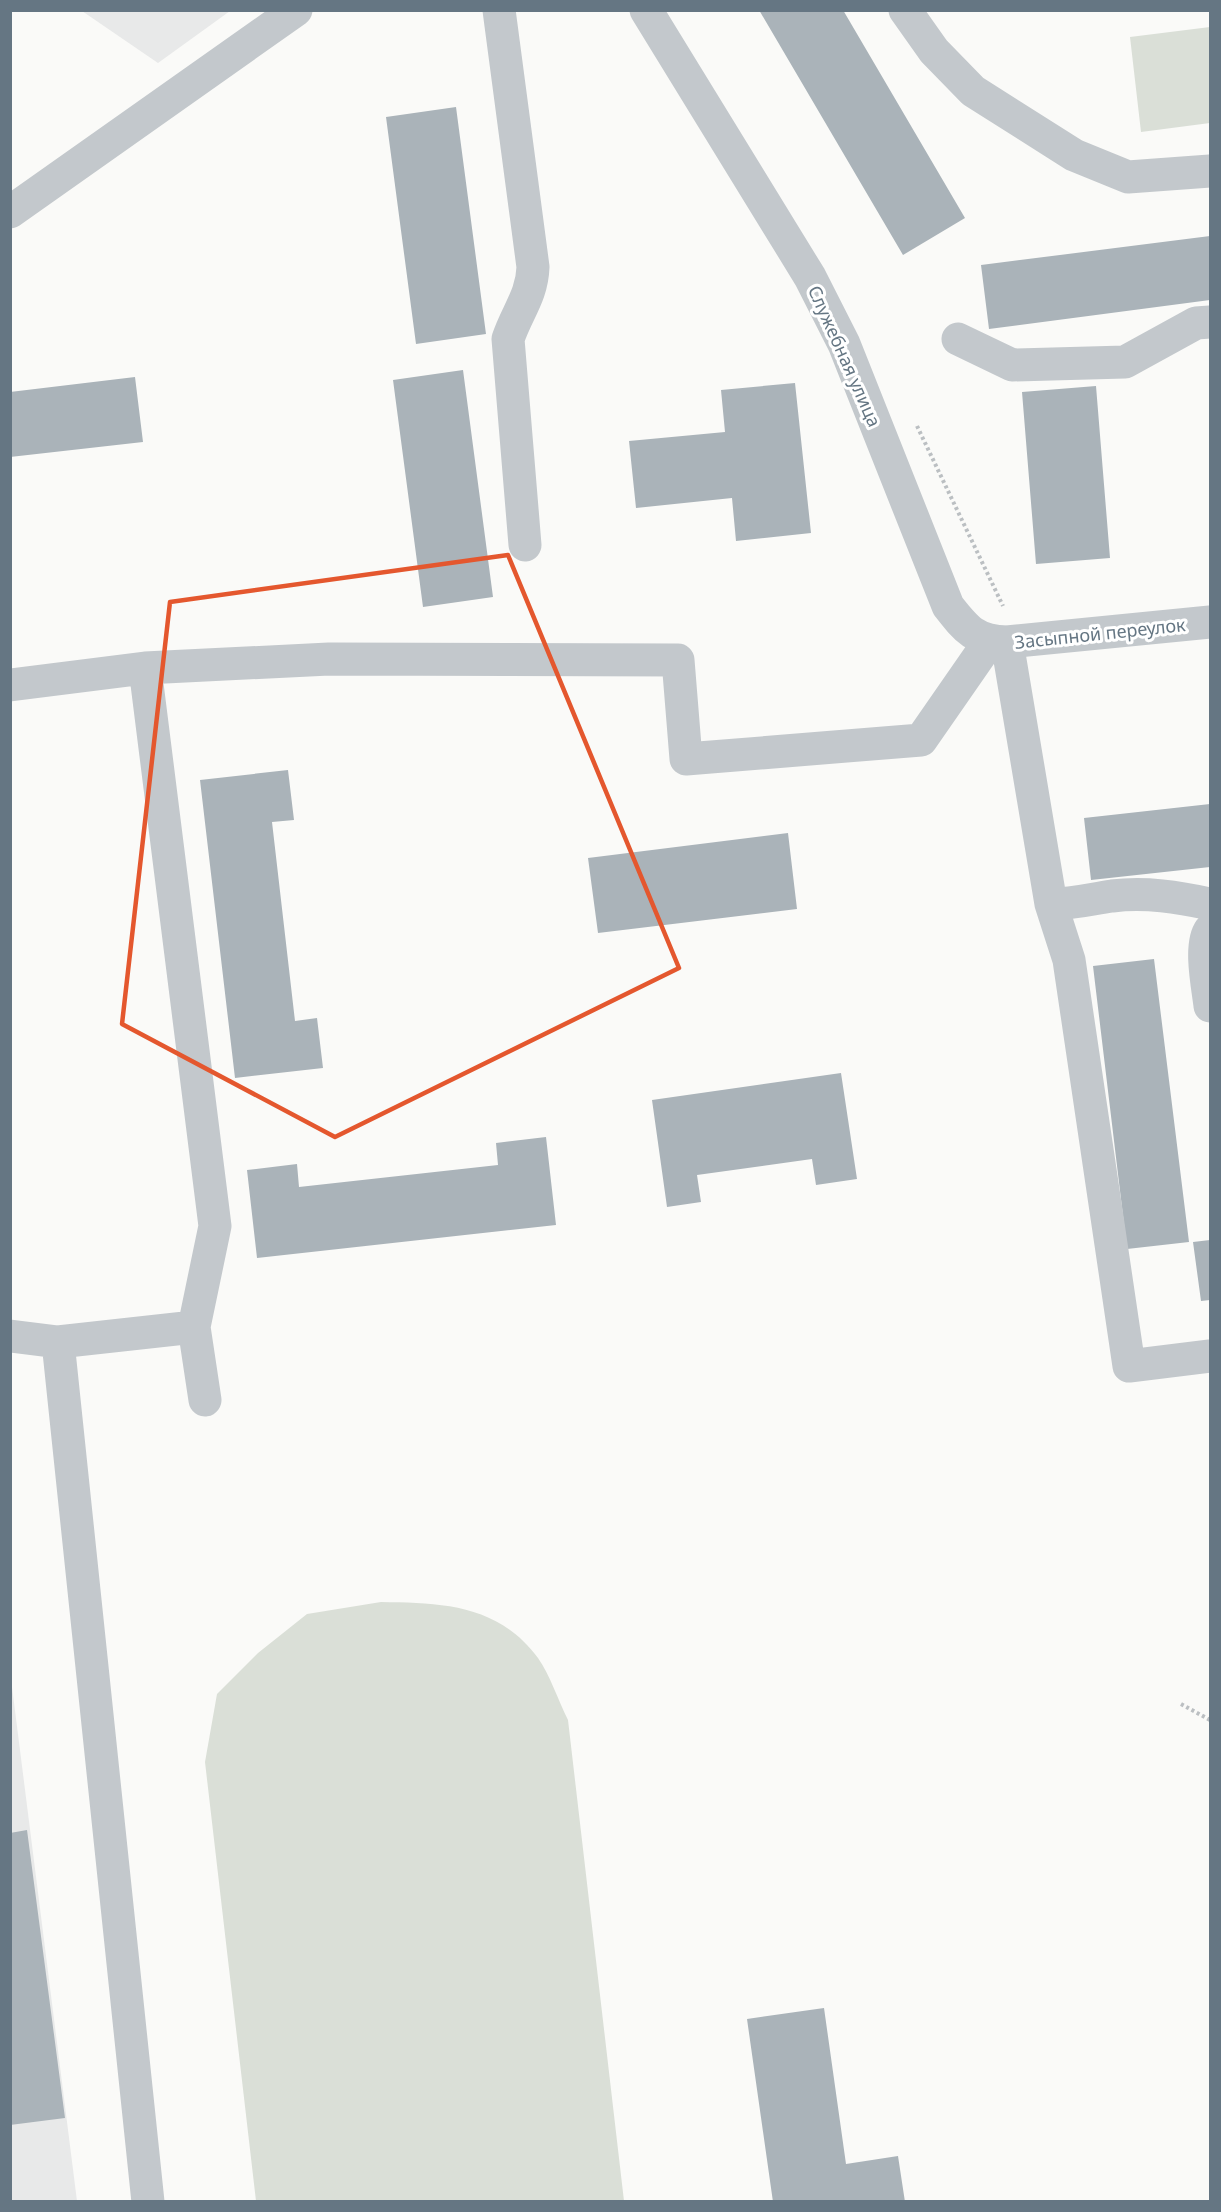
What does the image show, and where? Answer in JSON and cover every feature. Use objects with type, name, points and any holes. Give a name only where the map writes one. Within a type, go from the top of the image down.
[{"type":"street","points":[[10,212],[296,10]]},
{"type":"street","points":[[499,10],[533,267],[532,288],[515,318],[508,339],[525,545]]},
{"type":"street","name":"Служебная улица","points":[[646,10],[810,277],[844,344],[948,606],[967,630],[998,642]]},
{"type":"street","points":[[905,10],[934,51],[973,91],[1074,155],[1128,177],[1210,171]]},
{"type":"street","points":[[958,339],[1012,365],[1125,362],[1196,323],[1210,322]]},
{"type":"street","name":"Засыпной переулок","points":[[998,642],[1210,622]]},
{"type":"street","points":[[10,686],[145,668],[329,659],[678,660],[686,759],[921,740],[998,642]]},
{"type":"street","points":[[998,642],[1051,904],[1069,960],[1129,1366],[1210,1356]]},
{"type":"street","points":[[145,668],[215,1226],[194,1327],[205,1400]]},
{"type":"street","points":[[1051,904],[1073,904],[1113,896],[1170,895],[1210,904]]},
{"type":"street","points":[[1210,930],[1207,934],[1205,965],[1210,1006]]},
{"type":"street","points":[[10,1336],[58,1342],[194,1327]]},
{"type":"street","points":[[58,1342],[148,2202]]},
{"type":"path","points":[[1182,1704],[1210,1720]]},
{"type":"highlighted area","points":[[508,555],[679,968],[335,1137],[122,1024],[170,602]]},
{"type":"shaded area","points":[[82,11],[230,11],[158,63]]},
{"type":"shaded area","points":[[1210,27],[1210,123],[1141,132],[1130,37]]},
{"type":"shaded area","points":[[381,1602],[426,1604],[467,1610],[505,1627],[522,1640],[538,1658],[568,1720],[624,2201],[256,2201],[205,1762],[217,1694],[258,1653],[307,1614]]},
{"type":"shaded area","points":[[11,1679],[77,2201],[11,2201]]},
{"type":"building","points":[[759,10],[843,10],[965,218],[903,255]]},
{"type":"building","points":[[456,107],[486,334],[416,344],[386,117]]},
{"type":"building","points":[[1210,236],[1210,300],[989,329],[981,265]]},
{"type":"building","points":[[463,370],[493,597],[423,607],[393,380]]},
{"type":"building","points":[[135,377],[143,442],[10,457],[10,392]]},
{"type":"building","points":[[795,383],[811,533],[736,541],[732,498],[636,508],[629,441],[725,432],[721,390]]},
{"type":"building","points":[[1096,386],[1110,558],[1036,564],[1022,392]]},
{"type":"building","points":[[288,770],[294,820],[272,822],[295,1021],[317,1018],[323,1068],[235,1078],[200,780]]},
{"type":"building","points":[[1210,804],[1210,867],[1091,880],[1084,818]]},
{"type":"building","points":[[788,833],[797,909],[598,933],[588,858]]},
{"type":"building","points":[[1154,959],[1189,1242],[1127,1249],[1093,966]]},
{"type":"building","points":[[841,1073],[857,1179],[816,1185],[812,1159],[697,1175],[701,1202],[667,1207],[652,1100]]},
{"type":"building","points":[[546,1137],[556,1225],[257,1258],[247,1170],[297,1164],[299,1187],[498,1165],[496,1143]]},
{"type":"building","points":[[1210,1240],[1210,1300],[1201,1301],[1193,1242]]},
{"type":"building","points":[[27,1830],[65,2118],[10,2125],[10,1833]]},
{"type":"building","points":[[824,2008],[846,2164],[898,2156],[905,2202],[773,2202],[747,2019]]}]
